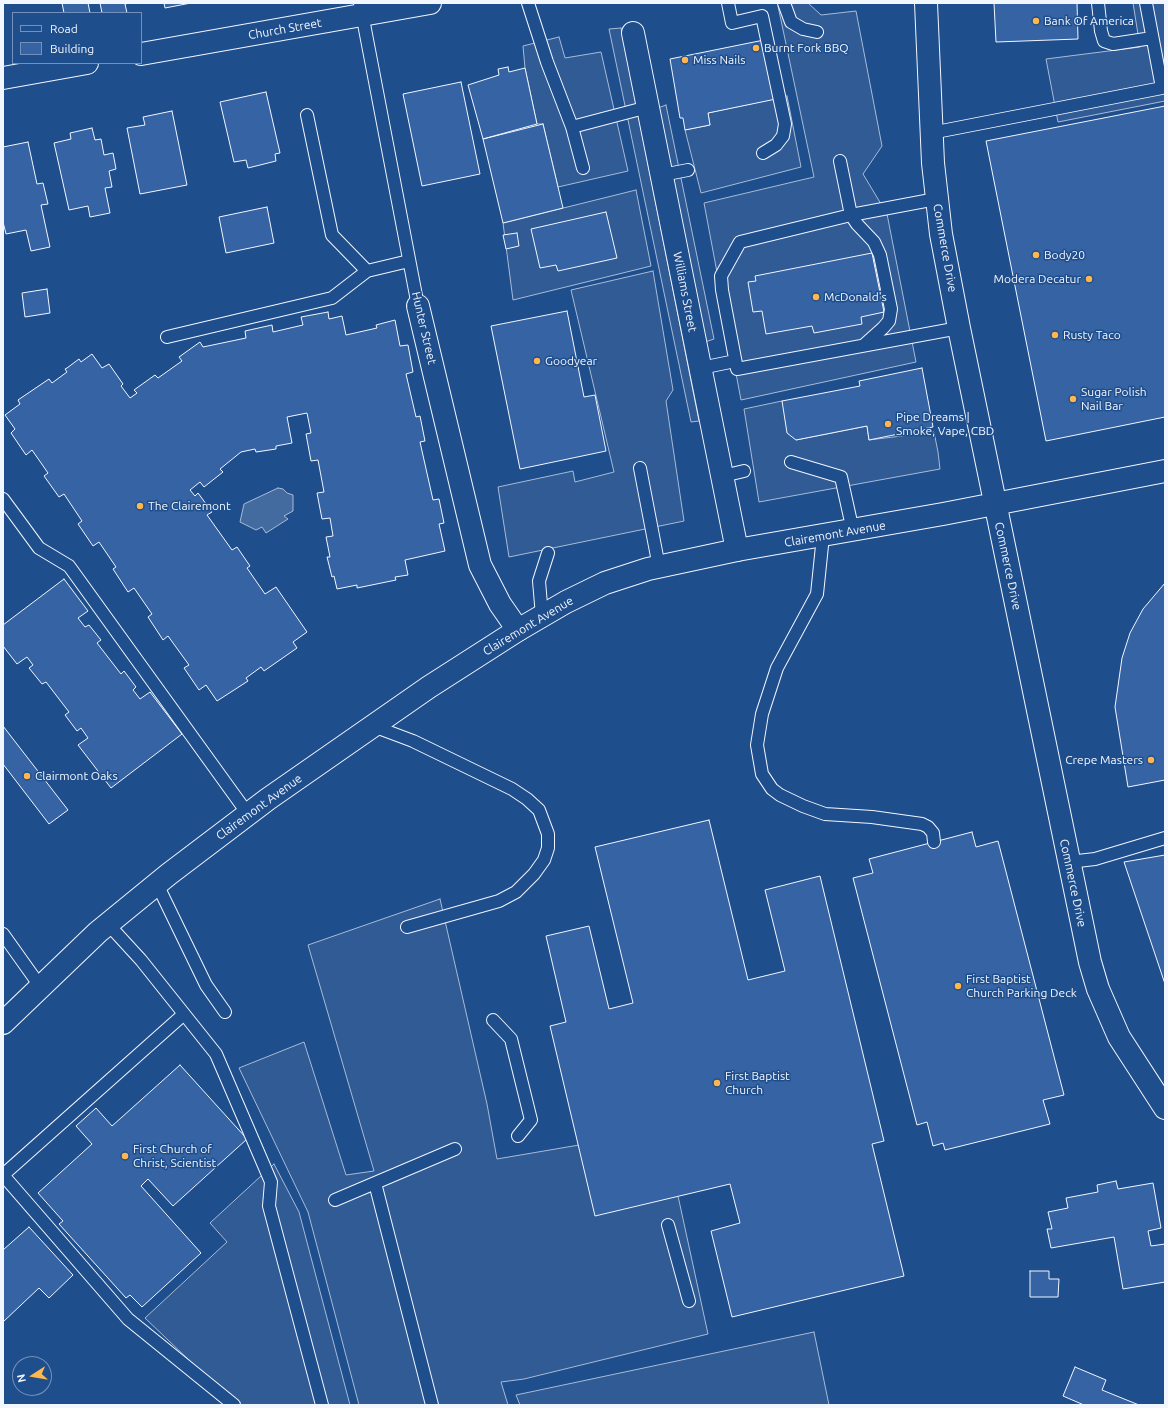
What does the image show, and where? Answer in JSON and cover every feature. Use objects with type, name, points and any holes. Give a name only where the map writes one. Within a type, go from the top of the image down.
[{"type":"main road","name":"Church Street","points":[[142,54],[361,9],[430,3]]},
{"type":"main road","name":"Commerce Drive","points":[[926,3],[931,134],[936,199],[959,328],[1090,962],[1098,989],[1119,1036],[1164,1110]]},
{"type":"main road","name":"Williams Street","points":[[633,33],[737,550]]},
{"type":"main road","points":[[3,78],[81,64]]},
{"type":"main road","name":"Hunter Street","points":[[418,306],[480,566],[500,604],[518,630]]},
{"type":"main road","name":"Clairemont Avenue","points":[[3,1023],[40,986],[108,924],[248,814],[429,687],[518,630],[605,583],[659,567],[737,550],[823,536],[1165,471]]},
{"type":"lane","points":[[528,3],[546,62],[572,127],[583,168]]},
{"type":"lane","points":[[728,3],[732,23],[762,16],[785,124],[783,136],[776,145],[763,152]]},
{"type":"lane","points":[[784,3],[791,22],[802,29],[817,32]]},
{"type":"lane","points":[[1098,3],[1101,31],[1104,41],[1113,44],[1152,38]]},
{"type":"lane","points":[[931,134],[1162,88],[1146,3]]},
{"type":"lane","name":"Hunter Street","points":[[361,9],[418,306]]},
{"type":"lane","points":[[572,127],[648,107]]},
{"type":"lane","points":[[306,115],[332,235],[367,271]]},
{"type":"lane","points":[[840,161],[851,215],[857,224],[874,242],[880,255],[891,309],[889,321],[864,345]]},
{"type":"lane","points":[[662,175],[688,170]]},
{"type":"lane","points":[[936,199],[851,215],[740,242],[722,276],[722,290],[737,369],[959,328]]},
{"type":"lane","points":[[168,337],[332,298],[367,271],[409,261]]},
{"type":"lane","points":[[701,368],[735,361]]},
{"type":"lane","points":[[791,462],[841,477],[853,530]]},
{"type":"lane","points":[[640,468],[659,567]]},
{"type":"lane","points":[[723,476],[744,471]]},
{"type":"lane","points":[[3,499],[39,548],[69,566],[248,814]]},
{"type":"lane","points":[[823,536],[817,594],[798,626],[777,668],[762,714],[756,744],[762,774],[772,789],[780,795],[803,806],[825,814],[872,817],[922,824],[928,827],[932,833],[934,842]]},
{"type":"lane","points":[[542,616],[540,580],[548,553]]},
{"type":"lane","points":[[373,726],[413,741],[512,789],[527,799],[539,810],[548,834],[548,848],[544,860],[534,874],[516,892],[499,901],[407,927]]},
{"type":"lane","points":[[1069,862],[1095,858],[1165,838]]},
{"type":"lane","points":[[157,884],[206,984],[225,1012]]},
{"type":"lane","points":[[108,924],[141,960],[216,1054],[271,1182],[269,1206],[322,1405]]},
{"type":"lane","points":[[3,934],[40,986]]},
{"type":"lane","points":[[184,1014],[3,1175],[128,1319],[234,1405]]},
{"type":"lane","points":[[493,1020],[512,1039],[531,1120],[518,1136]]},
{"type":"lane","points":[[335,1200],[455,1149]]},
{"type":"lane","points":[[375,1183],[432,1405]]},
{"type":"lane","points":[[668,1225],[689,1301]]},
{"type":"shaded area","points":[[788,3],[808,3],[821,15],[856,11],[882,146],[863,174],[887,214],[916,362],[741,400],[704,203],[814,177],[778,6]]},
{"type":"shaded area","points":[[1133,3],[1165,3],[1165,101],[1058,122],[1046,59],[1140,47]]},
{"type":"shaded area","points":[[621,28],[699,421],[691,422],[609,29]]},
{"type":"shaded area","points":[[559,37],[565,58],[601,52],[628,171],[558,187],[543,124],[537,124],[525,68],[523,46]]},
{"type":"shaded area","points":[[787,96],[801,167],[701,193],[685,130],[710,125],[708,113]]},
{"type":"shaded area","points":[[666,105],[714,339],[705,342],[658,108]]},
{"type":"shaded area","points":[[636,190],[651,266],[513,300],[503,223]]},
{"type":"shaded area","points":[[653,271],[673,390],[666,401],[684,521],[509,557],[498,487],[573,471],[575,482],[614,472],[571,290]]},
{"type":"shaded area","points":[[782,401],[796,440],[867,426],[869,440],[934,432],[940,469],[759,502],[744,409]]},
{"type":"shaded area","points":[[278,488],[283,489],[287,493],[293,495],[293,511],[284,516],[288,519],[266,533],[262,527],[256,530],[240,522],[244,504]]},
{"type":"shaded area","points":[[440,899],[487,1104],[497,1159],[579,1145],[678,1196],[708,1334],[524,1379],[501,1382],[508,1405],[359,1405],[308,1212],[239,1068],[304,1042],[346,1175],[374,1171],[308,945]]},
{"type":"shaded area","points":[[274,1164],[299,1212],[350,1405],[236,1405],[145,1318],[227,1242],[210,1223]]},
{"type":"shaded area","points":[[814,1332],[829,1405],[520,1405],[516,1395]]},
{"type":"building","points":[[62,3],[88,3],[90,12],[64,12]]},
{"type":"building","points":[[100,3],[130,3],[125,4],[127,12],[102,12]]},
{"type":"building","points":[[164,3],[191,3],[165,8]]},
{"type":"building","name":"Bank Of America","points":[[994,3],[1077,3],[1078,39],[996,42]]},
{"type":"building","points":[[764,40],[776,99],[708,113],[710,125],[685,130],[683,118],[680,118],[670,59]]},
{"type":"building","points":[[508,67],[509,72],[525,68],[537,124],[483,139],[468,85],[499,75],[498,69]]},
{"type":"building","points":[[461,82],[480,174],[422,186],[403,94]]},
{"type":"building","points":[[266,92],[280,153],[275,154],[276,161],[248,168],[246,160],[234,162],[220,102]]},
{"type":"building","name":"Modera Decatur","points":[[1165,106],[1165,417],[1046,441],[986,141]]},
{"type":"building","points":[[172,111],[187,185],[140,194],[127,128],[145,125],[143,117]]},
{"type":"building","points":[[543,124],[563,208],[503,223],[483,139]]},
{"type":"building","points":[[92,128],[95,140],[101,139],[104,155],[113,153],[116,169],[109,171],[112,187],[105,188],[110,213],[90,217],[88,206],[69,210],[54,143],[71,139],[70,133]]},
{"type":"building","points":[[28,142],[37,184],[43,183],[48,204],[41,205],[50,247],[31,251],[26,230],[6,234],[3,222],[3,147]]},
{"type":"building","points":[[267,207],[274,243],[226,253],[219,217]]},
{"type":"building","points":[[606,212],[617,258],[558,271],[556,265],[540,268],[531,229]]},
{"type":"building","points":[[517,233],[519,246],[506,249],[503,235]]},
{"type":"building","name":"McDonald's","points":[[872,253],[884,312],[861,317],[862,324],[814,333],[812,326],[766,334],[762,311],[753,312],[748,282],[756,281],[755,276]]},
{"type":"building","points":[[47,289],[50,313],[25,317],[22,293]]},
{"type":"building","name":"Goodyear","points":[[567,311],[584,397],[595,395],[606,451],[520,469],[491,326]]},
{"type":"building","name":"The Clairemont","points":[[328,312],[329,319],[342,316],[346,335],[377,328],[376,325],[395,320],[400,346],[408,345],[413,372],[406,374],[416,417],[420,416],[425,441],[420,442],[433,500],[439,499],[444,523],[439,524],[445,551],[405,560],[408,575],[395,577],[396,580],[357,588],[357,585],[337,589],[327,557],[330,557],[326,537],[333,536],[330,518],[322,519],[317,493],[324,492],[318,460],[311,461],[306,434],[311,433],[307,413],[287,417],[292,443],[276,446],[276,449],[256,452],[255,449],[241,452],[220,469],[223,472],[204,487],[200,482],[190,490],[195,496],[198,493],[212,512],[207,515],[232,550],[237,547],[250,566],[247,568],[265,594],[276,587],[307,632],[293,642],[297,648],[264,671],[261,667],[246,678],[248,681],[217,701],[206,685],[199,690],[184,668],[189,665],[168,636],[163,640],[148,617],[152,614],[134,588],[128,592],[113,569],[116,567],[99,542],[93,546],[78,524],[82,521],[64,494],[59,497],[44,476],[48,473],[32,450],[26,455],[11,433],[15,429],[5,415],[20,404],[18,400],[49,379],[52,383],[67,372],[65,369],[79,359],[81,362],[92,354],[102,368],[109,364],[123,384],[121,386],[130,398],[137,393],[134,390],[155,375],[158,378],[182,361],[179,357],[200,342],[203,347],[246,338],[245,331],[272,325],[273,332],[303,325],[301,317]]},
{"type":"building","points":[[922,368],[933,427],[869,440],[867,426],[796,440],[787,433],[782,401],[860,386],[859,381]]},
{"type":"building","points":[[64,579],[88,611],[78,618],[85,627],[89,625],[101,640],[97,643],[121,674],[124,671],[136,687],[133,690],[140,699],[150,692],[182,734],[111,788],[78,745],[88,738],[81,728],[77,731],[65,715],[69,712],[46,682],[42,684],[29,668],[33,665],[27,657],[17,664],[3,646],[3,625]]},
{"type":"building","points":[[1165,583],[1165,780],[1128,787],[1115,707],[1122,658],[1130,633],[1143,609]]},
{"type":"building","name":"Clairmont Oaks","points":[[3,726],[68,810],[49,824],[3,764]]},
{"type":"building","name":"First Baptist Church","points":[[709,820],[748,980],[785,971],[765,890],[820,876],[884,1141],[872,1144],[904,1276],[732,1317],[711,1231],[740,1223],[730,1184],[595,1216],[550,1026],[566,1022],[546,936],[589,926],[609,1009],[633,1003],[595,847]]},
{"type":"building","name":"First Baptist Church Parking Deck","points":[[972,832],[976,847],[998,841],[1064,1095],[1043,1100],[1050,1124],[945,1150],[943,1143],[933,1146],[927,1122],[917,1125],[853,878],[873,873],[869,859]]},
{"type":"building","points":[[1165,855],[1165,984],[1124,862]]},
{"type":"building","points":[[180,1065],[247,1139],[173,1206],[148,1179],[141,1186],[201,1253],[142,1307],[130,1295],[126,1298],[59,1224],[63,1221],[38,1193],[92,1144],[76,1126],[96,1108],[112,1126]]},
{"type":"building","points":[[1116,1181],[1118,1189],[1153,1183],[1161,1228],[1148,1231],[1151,1246],[1165,1244],[1165,1282],[1123,1289],[1114,1237],[1051,1248],[1047,1229],[1052,1229],[1048,1212],[1068,1208],[1066,1198],[1098,1192],[1097,1185]]},
{"type":"building","points":[[29,1227],[73,1275],[49,1298],[39,1288],[3,1322],[3,1250]]},
{"type":"building","points":[[1030,1271],[1049,1271],[1049,1279],[1059,1279],[1058,1297],[1030,1297]]},
{"type":"building","points":[[1075,1367],[1106,1380],[1102,1390],[1139,1405],[1084,1405],[1063,1396]]},
{"type":"place","name":"Bank Of America","points":[[1036,21]]},
{"type":"place","name":"Burnt Fork BBQ","points":[[756,48]]},
{"type":"place","name":"Miss Nails","points":[[685,60]]},
{"type":"place","name":"Body20","points":[[1036,255]]},
{"type":"place","name":"Modera Decatur","points":[[1089,279]]},
{"type":"place","name":"McDonald's","points":[[816,297]]},
{"type":"place","name":"Rusty Taco","points":[[1055,335]]},
{"type":"place","name":"Goodyear","points":[[537,361]]},
{"type":"place","name":"Sugar Polish Nail Bar","points":[[1073,399]]},
{"type":"place","name":"Pipe Dreams | Smoke, Vape, CBD","points":[[888,424]]},
{"type":"place","name":"The Clairemont","points":[[140,506]]},
{"type":"place","name":"Crepe Masters","points":[[1151,760]]},
{"type":"place","name":"Clairmont Oaks","points":[[27,776]]},
{"type":"place","name":"First Baptist Church Parking Deck","points":[[958,986]]},
{"type":"place","name":"First Baptist Church","points":[[717,1083]]},
{"type":"place","name":"First Church of Christ, Scientist","points":[[125,1156]]}]
